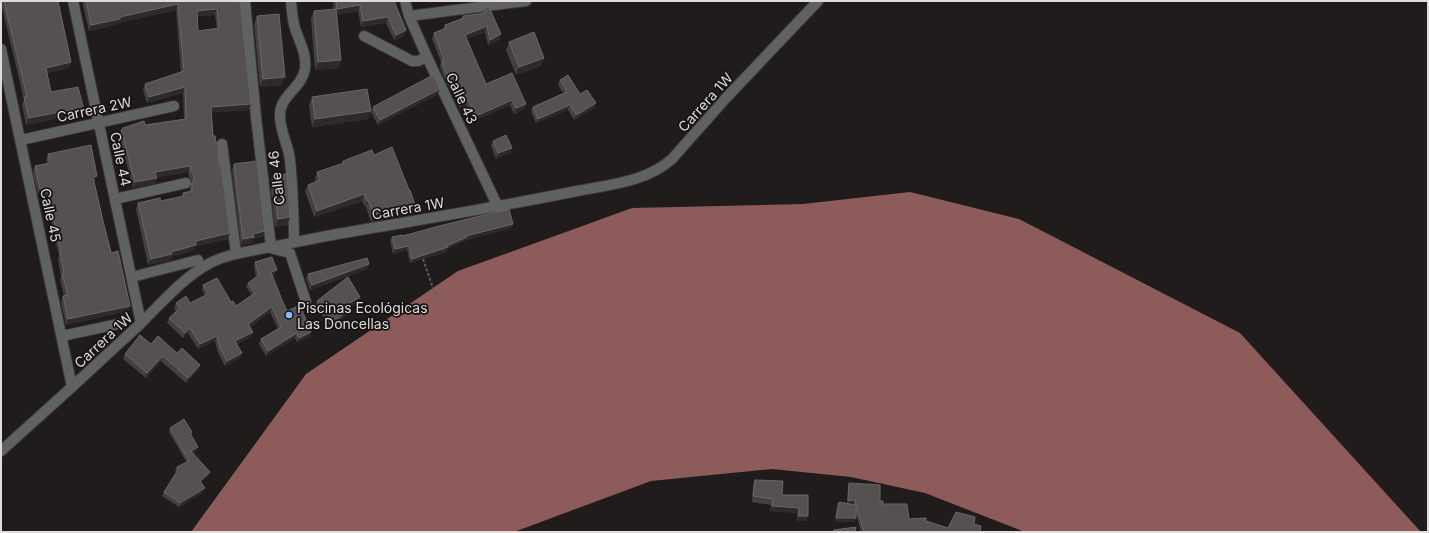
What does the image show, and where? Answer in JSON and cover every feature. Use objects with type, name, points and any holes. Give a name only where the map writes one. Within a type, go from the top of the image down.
[{"type":"street","name":"Calle 44","points":[[72,1],[142,323]]},
{"type":"street","points":[[245,1],[269,247],[290,253],[306,302]]},
{"type":"street","name":"Calle 46","points":[[291,1],[295,28],[305,56],[305,68],[302,79],[296,88],[286,97],[281,106],[280,113],[280,122],[290,155],[294,215],[294,242]]},
{"type":"street","name":"Calle 43","points":[[405,1],[409,16],[427,57],[498,207]]},
{"type":"street","points":[[409,16],[485,3],[526,1]]},
{"type":"street","name":"Carrera 1W","points":[[1,452],[142,323],[185,281],[210,263],[236,253],[498,207],[630,181],[652,173],[663,167],[818,1]]},
{"type":"street","points":[[364,36],[412,61],[418,61],[427,57]]},
{"type":"street","name":"Calle 45","points":[[1,49],[72,387]]},
{"type":"street","name":"Carrera 2W","points":[[21,140],[174,106]]},
{"type":"street","points":[[222,144],[236,253]]},
{"type":"street","points":[[115,199],[186,183]]},
{"type":"street","points":[[132,277],[198,260]]},
{"type":"street","points":[[62,336],[118,324]]},
{"type":"path","points":[[423,259],[435,294]]},
{"type":"shaded area","points":[[910,192],[1019,219],[1240,333],[1421,532],[1025,532],[925,493],[851,477],[772,469],[651,481],[514,532],[191,532],[306,374],[458,271],[632,208],[803,204]]},
{"type":"building","points":[[4,1],[58,1],[71,62],[46,68],[51,92],[78,87],[83,106],[80,108],[29,118],[24,97],[27,97]]},
{"type":"building","points":[[86,1],[240,1],[251,104],[211,107],[213,136],[215,136],[216,143],[218,143],[219,166],[221,165],[230,233],[196,241],[196,245],[171,252],[172,254],[151,259],[138,203],[160,198],[161,201],[184,196],[183,193],[192,191],[194,176],[191,172],[190,166],[155,172],[157,178],[135,182],[121,130],[144,121],[145,125],[186,119],[185,87],[149,97],[145,84],[184,71],[178,4],[91,25]],"holes":[[[217,9],[219,28],[198,31],[197,11]]]},
{"type":"building","points":[[336,1],[394,1],[406,30],[396,35],[388,17],[363,21],[360,5],[337,9]]},
{"type":"building","points":[[489,7],[501,34],[490,40],[487,26],[465,35],[486,84],[512,73],[526,104],[516,108],[512,100],[476,116],[468,100],[462,103],[451,83],[444,69],[442,61],[444,60],[434,33],[446,28],[445,25],[464,18],[463,16],[485,13],[484,8]]},
{"type":"building","points":[[336,9],[341,60],[318,62],[314,11]]},
{"type":"building","points":[[279,14],[285,77],[263,79],[257,16]]},
{"type":"building","points":[[534,32],[544,58],[519,67],[509,42]]},
{"type":"building","points":[[433,75],[440,89],[380,120],[373,107]]},
{"type":"building","points":[[568,75],[580,94],[587,90],[596,103],[576,115],[570,105],[538,119],[533,107],[567,92],[560,80]]},
{"type":"building","points":[[367,89],[371,111],[315,119],[312,97]]},
{"type":"building","points":[[506,135],[512,148],[498,153],[493,141]]},
{"type":"building","points":[[91,145],[97,176],[93,177],[103,221],[111,253],[118,251],[130,306],[68,319],[63,296],[68,295],[62,274],[64,273],[61,253],[47,187],[40,189],[35,166],[50,163],[48,154]]},
{"type":"building","points":[[392,147],[416,208],[400,211],[399,208],[374,215],[364,194],[317,211],[308,185],[320,180],[317,172],[344,163],[343,161],[372,150],[374,155]]},
{"type":"building","points":[[257,161],[265,231],[253,234],[254,237],[243,239],[234,164]]},
{"type":"building","points":[[287,174],[290,217],[278,219],[273,175]]},
{"type":"building","points":[[509,209],[513,224],[466,236],[467,237],[447,246],[448,247],[412,259],[409,246],[395,249],[392,237],[403,236]]},
{"type":"building","points":[[272,257],[277,270],[271,272],[287,311],[300,305],[311,332],[299,338],[297,333],[268,351],[261,339],[281,327],[272,307],[248,324],[253,332],[235,341],[242,353],[227,361],[220,348],[217,336],[200,344],[190,328],[185,333],[169,318],[180,308],[176,303],[186,296],[190,303],[208,294],[203,285],[217,278],[231,302],[233,301],[236,306],[255,293],[248,283],[259,275],[255,262]]},
{"type":"building","points":[[367,258],[369,264],[312,285],[308,274]]},
{"type":"building","points":[[348,277],[360,297],[346,305],[349,310],[333,322],[317,301]]},
{"type":"building","points":[[140,335],[151,344],[158,336],[177,353],[182,348],[200,365],[188,378],[163,356],[147,373],[125,354]]},
{"type":"building","points":[[184,419],[192,432],[190,433],[198,447],[191,451],[210,472],[200,481],[205,488],[180,503],[164,492],[178,470],[177,467],[189,461],[170,428]]},
{"type":"building","points":[[755,480],[783,481],[782,495],[808,495],[808,516],[799,516],[799,508],[772,506],[773,499],[753,496]]},
{"type":"building","points":[[849,483],[880,485],[880,501],[883,501],[883,504],[907,504],[909,519],[926,518],[926,521],[948,528],[956,512],[975,517],[974,524],[981,526],[980,532],[864,532],[855,500],[848,501]]},
{"type":"building","points":[[839,502],[856,505],[856,518],[836,518]]},
{"type":"building","points":[[856,527],[855,532],[833,532],[834,530]]},
{"type":"place","name":"Piscinas Ecológicas Las Doncellas","points":[[289,315]]}]
